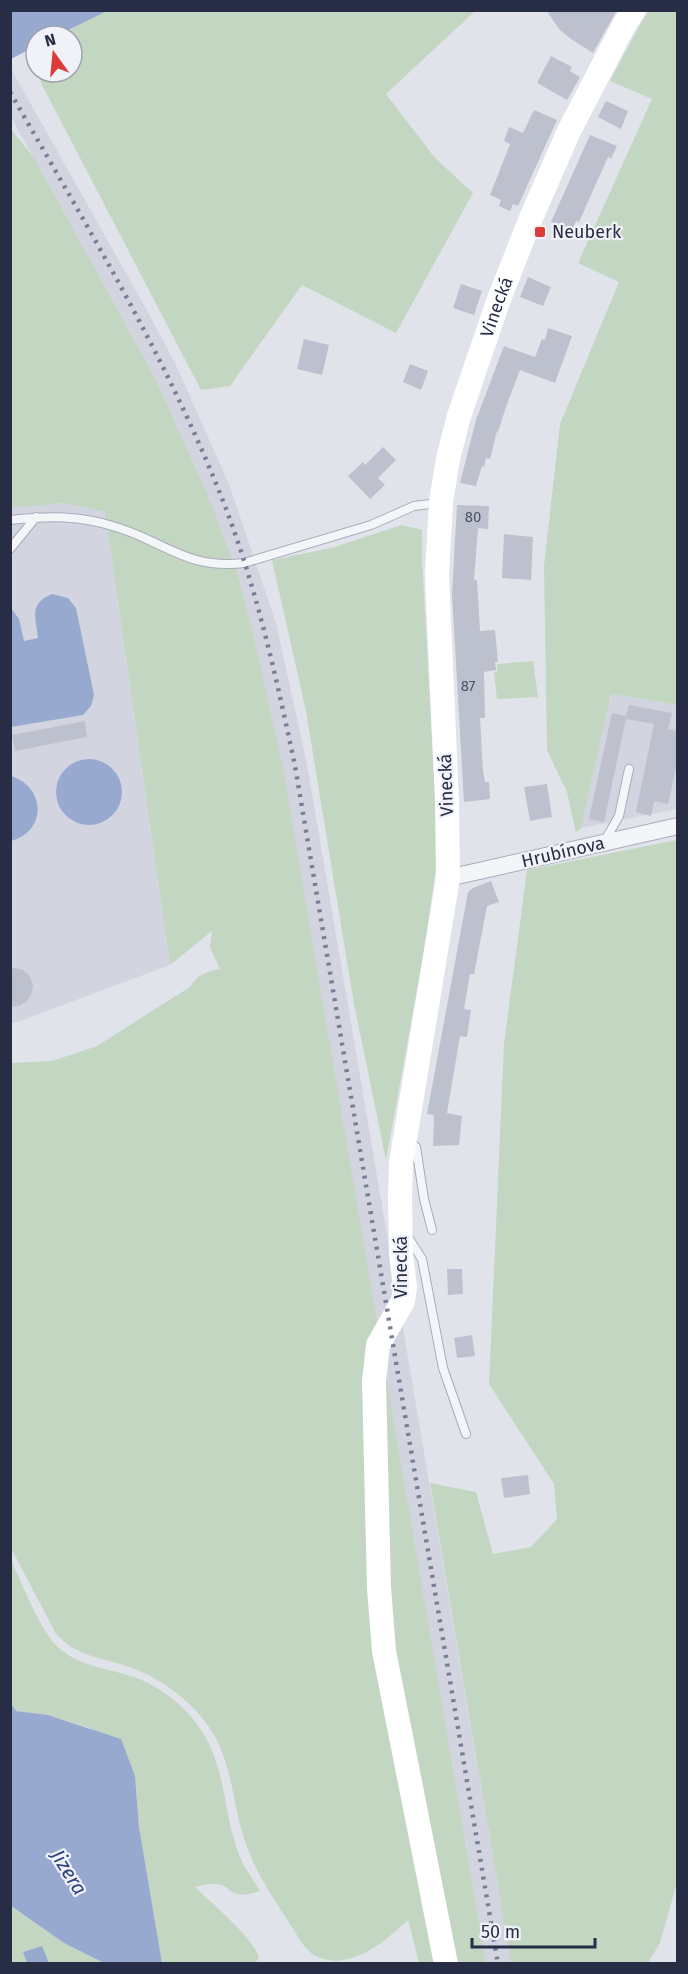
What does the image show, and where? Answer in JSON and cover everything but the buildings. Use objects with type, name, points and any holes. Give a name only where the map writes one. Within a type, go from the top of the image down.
[{"type":"street","name":"Vinecká","points":[[446,1964],[384,1651],[379,1588],[374,1381],[378,1345],[403,1301],[405,1287],[401,1227],[401,1163],[448,878],[437,575],[441,502],[456,427],[499,299],[569,131],[634,10]]},
{"type":"street","name":"Hrubínova","points":[[448,878],[678,826]]},
{"type":"lane","points":[[10,520],[36,517],[86,518],[119,528],[194,561],[224,566],[244,563],[371,525],[414,506],[441,502]]},
{"type":"lane","points":[[10,549],[36,517]]},
{"type":"lane","points":[[604,843],[619,816],[629,769]]},
{"type":"lane","points":[[404,1137],[416,1147],[424,1199],[432,1230]]},
{"type":"lane","points":[[401,1227],[422,1259],[443,1368],[466,1434]]},
{"type":"shaded area","points":[[10,67],[176,365],[229,484],[276,623],[307,764],[511,1963],[486,1963],[309,923],[207,493],[154,376],[11,117]]},
{"type":"shaded area","points":[[65,503],[105,512],[170,965],[11,1023],[11,508]]},
{"type":"shaded area","points":[[611,694],[677,705],[677,809],[581,828]]},
{"type":"green space","points":[[107,11],[475,11],[386,94],[435,158],[473,193],[396,333],[302,285],[230,386],[201,390],[42,85],[84,84],[84,24],[80,24]]},
{"type":"green space","points":[[649,11],[678,11],[677,705],[611,694],[581,828],[576,833],[567,792],[547,750],[544,566],[560,424],[619,282],[578,263],[652,99],[610,81]]},
{"type":"green space","points":[[10,128],[34,158],[154,376],[207,493],[237,572],[252,629],[283,768],[486,1963],[419,1963],[408,1920],[389,1937],[352,1958],[327,1960],[310,1952],[301,1942],[272,1896],[252,1860],[241,1827],[223,1755],[205,1722],[190,1705],[154,1678],[138,1670],[81,1652],[64,1642],[56,1634],[11,1548],[11,1063],[52,1061],[97,1046],[190,987],[203,974],[220,969],[210,947],[212,931],[170,965],[105,512],[65,503],[11,508]]},
{"type":"green space","points":[[402,525],[422,530],[438,852],[425,946],[386,1160],[354,1004],[306,711],[272,560],[331,548]]},
{"type":"green space","points":[[533,661],[538,697],[497,699],[494,672],[497,671],[497,664]]},
{"type":"green space","points":[[677,840],[677,1882],[660,1943],[648,1963],[511,1963],[430,1483],[476,1492],[493,1554],[531,1547],[557,1519],[554,1484],[489,1384],[504,1044],[527,870]]},
{"type":"green space","points":[[10,1559],[42,1626],[55,1644],[82,1662],[134,1677],[153,1686],[180,1705],[201,1730],[220,1774],[238,1852],[260,1891],[242,1895],[235,1894],[225,1886],[217,1884],[195,1887],[249,1941],[259,1958],[255,1963],[162,1963],[139,1827],[135,1776],[90,1728],[48,1715],[16,1711],[11,1704]]},
{"type":"green space","points":[[10,1906],[64,1943],[104,1963],[49,1963],[42,1946],[23,1952],[27,1963],[12,1963]]},
{"type":"water","points":[[11,10],[107,10],[80,24],[24,24],[24,52],[11,59]]},
{"type":"water","points":[[52,594],[68,598],[76,608],[94,695],[91,706],[83,715],[11,727],[11,608],[19,619],[24,641],[38,638],[36,607],[39,602]]},
{"type":"water","points":[[83,759],[95,759],[107,764],[117,774],[122,792],[120,805],[107,820],[95,825],[83,825],[71,820],[61,810],[56,798],[56,786],[61,774],[71,764]]},
{"type":"water","points":[[11,776],[31,789],[38,809],[31,828],[23,836],[11,841]]},
{"type":"water","name":"Jizera","points":[[11,1704],[16,1711],[48,1715],[121,1739],[135,1776],[139,1827],[162,1963],[104,1963],[64,1943],[11,1906]]},
{"type":"water","points":[[42,1946],[49,1963],[27,1963],[23,1952]]},
{"type":"railway","points":[[10,92],[93,237],[171,384],[217,486],[253,589],[295,766],[498,1964]]},
{"type":"place","name":"Neuberk","points":[[540,232]]}]
